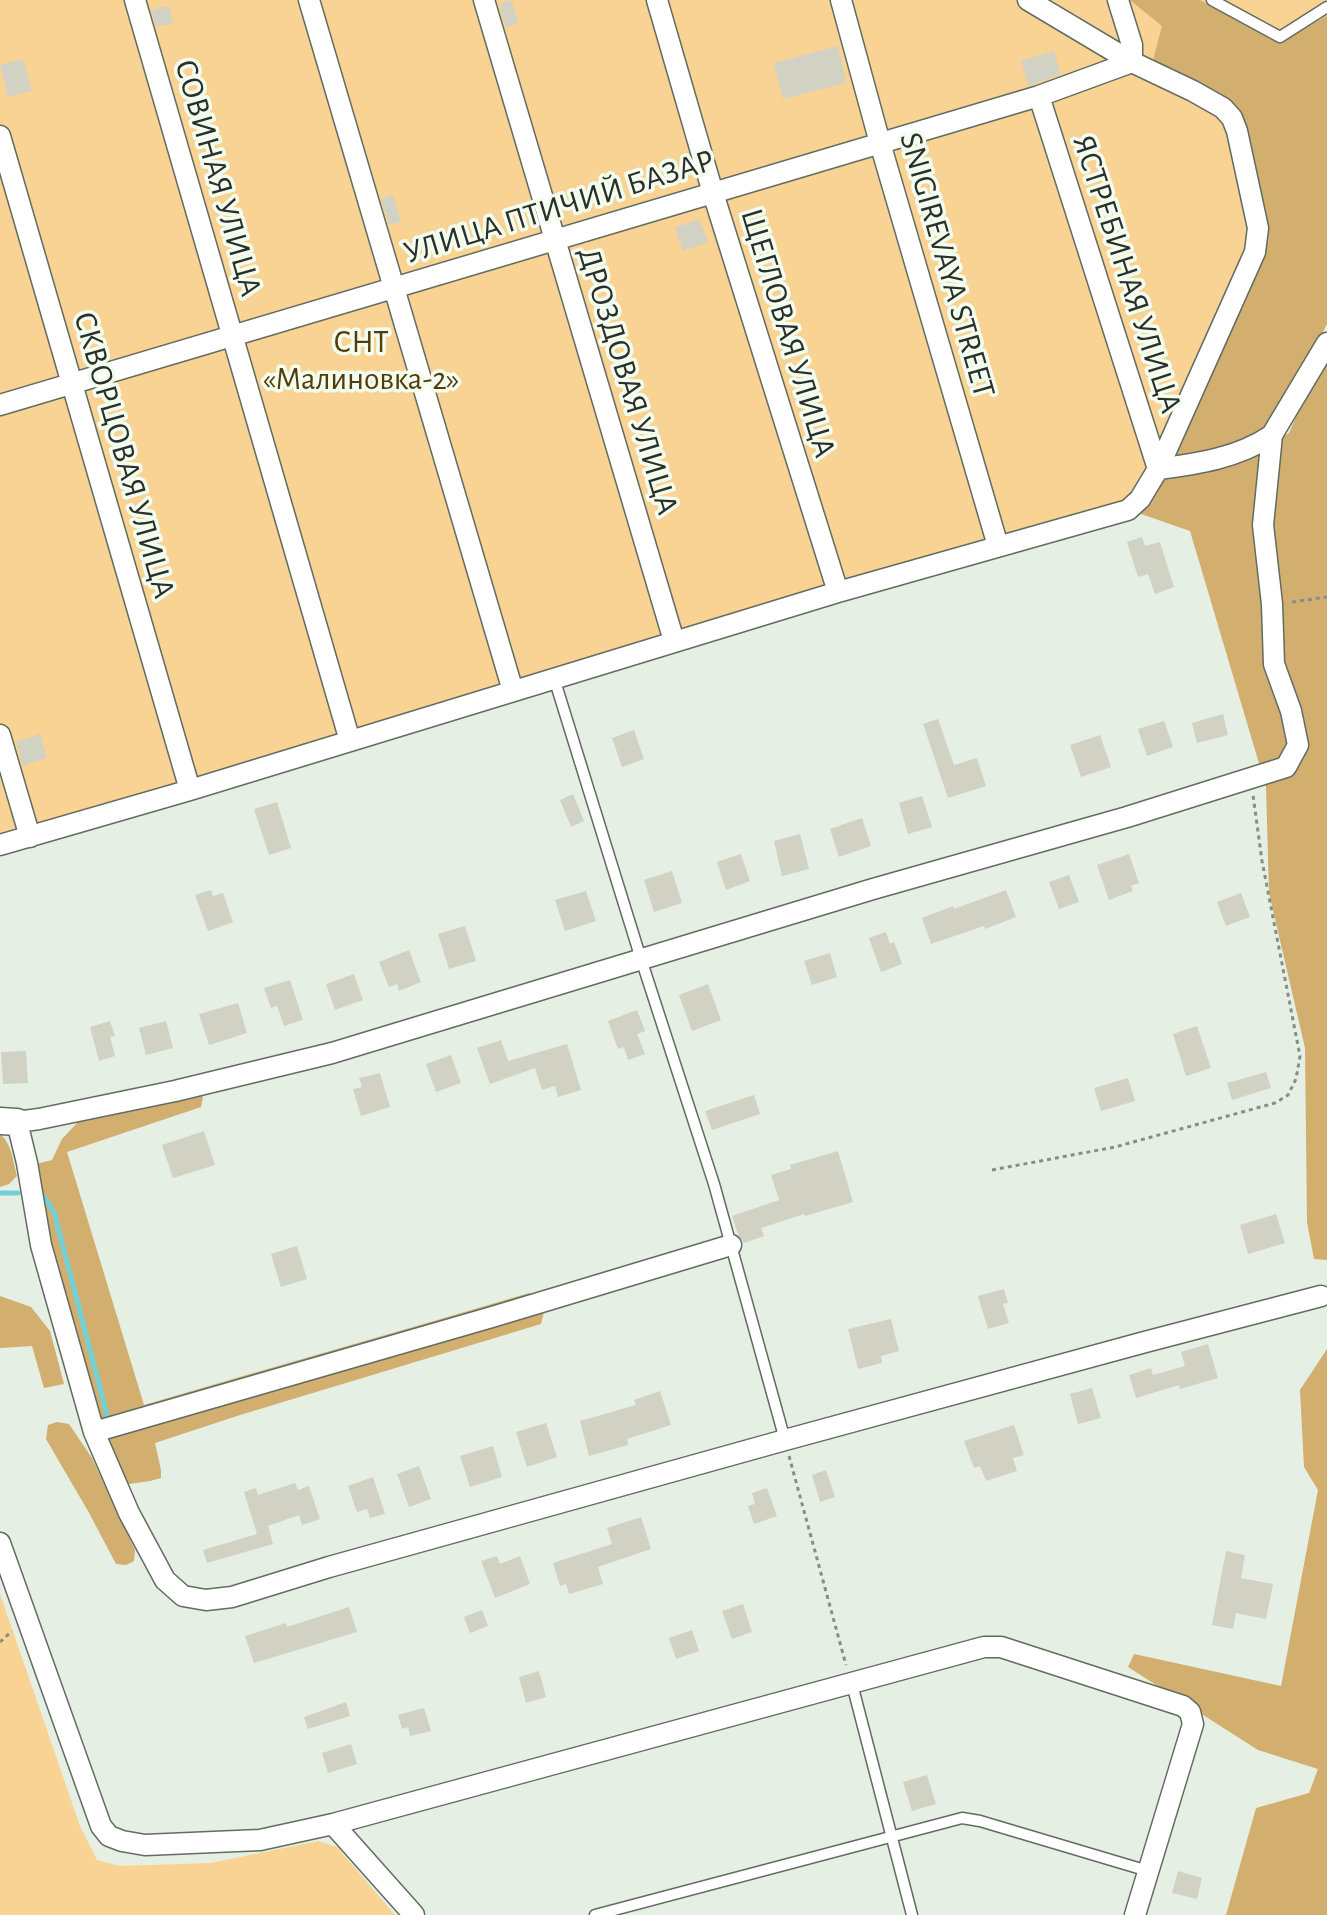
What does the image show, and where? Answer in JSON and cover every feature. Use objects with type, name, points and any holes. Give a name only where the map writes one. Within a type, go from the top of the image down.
[{"type":"street","name":"СОВИНАЯ УЛИЦА","points":[[135,0],[350,741]]},
{"type":"street","points":[[309,0],[513,691]]},
{"type":"street","name":"ДРОЗДОВАЯ УЛИЦА","points":[[484,0],[674,641]]},
{"type":"street","name":"ЩЕГЛОВАЯ УЛИЦА","points":[[657,0],[713,193],[838,592]]},
{"type":"street","name":"SNIGIREVAYA STREET","points":[[841,0],[998,546]]},
{"type":"street","points":[[0,845],[838,592],[1128,510],[1140,499],[1158,469],[1255,252],[1258,228],[1237,131],[1232,118],[1223,108],[1132,62],[1028,0]]},
{"type":"street","points":[[1118,0],[1132,45],[1132,62]]},
{"type":"street","name":"УЛИЦА ПТИЧИЙ БАЗАР","points":[[0,405],[1039,96],[1132,62]]},
{"type":"street","name":"ЯСТРЕБИНАЯ УЛИЦА","points":[[1039,96],[1158,469]]},
{"type":"street","name":"СКВОРЦОВАЯ УЛИЦА","points":[[0,136],[190,790]]},
{"type":"street","points":[[1321,1296],[785,1440],[232,1597],[206,1600],[183,1596],[165,1580],[129,1513],[94,1432],[41,1245],[27,1163],[8,1122],[39,1119],[175,1091],[332,1053],[1286,767],[1298,745],[1291,711],[1274,664],[1272,604],[1263,525],[1272,435],[1327,343]]},
{"type":"street","points":[[1158,469],[1201,463],[1229,455],[1257,445],[1272,435]]},
{"type":"street","points":[[0,735],[30,837]]},
{"type":"street","points":[[94,1432],[731,1245]]},
{"type":"street","points":[[0,1543],[101,1826],[109,1836],[122,1841],[145,1845],[260,1840],[333,1824],[984,1647],[1001,1647],[1183,1706],[1190,1712],[1193,1724],[1135,1915]]},
{"type":"street","points":[[333,1824],[414,1915]]},
{"type":"lane","points":[[1212,0],[1280,37],[1327,7]]},
{"type":"lane","points":[[554,678],[714,1184],[785,1440]]},
{"type":"lane","points":[[852,1684],[912,1915]]},
{"type":"lane","points":[[595,1915],[962,1818],[1148,1871]]},
{"type":"path","points":[[1272,604],[1327,597]]},
{"type":"path","points":[[992,1170],[1115,1147],[1275,1103],[1288,1095],[1296,1079],[1300,1056],[1249,780]]},
{"type":"path","points":[[785,1440],[852,1684]]},
{"type":"green space","name":"СНТ «Малиновка-2»","points":[[0,0],[1327,0],[1327,74],[1140,499],[0,845]]},
{"type":"green space","points":[[0,1594],[80,1826],[97,1860],[120,1866],[211,1863],[318,1841],[337,1847],[395,1915],[0,1915]]},
{"type":"shaded area","points":[[1130,0],[1200,0],[1280,42],[1327,16],[1327,324],[1282,412],[1255,437],[1199,457],[1165,463],[1261,250],[1228,102],[1153,60],[1162,26]]},
{"type":"shaded area","points":[[1327,346],[1327,1260],[1314,1259],[1307,1222],[1305,1048],[1269,893],[1266,787],[1190,531],[1141,514],[1157,486],[1171,475],[1240,459],[1289,433]]},
{"type":"shaded area","points":[[195,1092],[203,1097],[201,1107],[67,1152],[144,1405],[529,1293],[539,1297],[544,1312],[541,1324],[155,1443],[161,1478],[122,1485],[44,1244],[36,1164],[52,1160],[62,1139],[77,1123],[93,1113]]},
{"type":"shaded area","points":[[0,1134],[10,1148],[17,1176],[0,1187]]},
{"type":"shaded area","points":[[0,1296],[31,1307],[50,1331],[64,1384],[44,1388],[32,1346],[0,1348]]},
{"type":"shaded area","points":[[1327,1349],[1327,1915],[1226,1915],[1256,1808],[1309,1793],[1318,1769],[1258,1750],[1128,1667],[1134,1654],[1281,1686],[1318,1490],[1304,1467],[1300,1390]]},
{"type":"shaded area","points":[[57,1422],[69,1424],[92,1458],[135,1550],[134,1561],[126,1565],[116,1564],[46,1439],[48,1425]]},
{"type":"building","points":[[511,0],[519,23],[506,28],[499,4]]},
{"type":"building","points":[[169,6],[173,23],[156,27],[151,10]]},
{"type":"building","points":[[838,46],[846,83],[783,99],[774,63]]},
{"type":"building","points":[[1054,51],[1061,74],[1028,86],[1021,61]]},
{"type":"building","points":[[23,59],[32,91],[8,97],[0,65]]},
{"type":"building","points":[[393,195],[401,222],[389,225],[381,199]]},
{"type":"building","points":[[699,219],[708,242],[683,251],[675,228]]},
{"type":"building","points":[[1142,537],[1145,546],[1160,542],[1174,587],[1155,594],[1148,574],[1138,577],[1127,542]]},
{"type":"building","points":[[1223,714],[1228,735],[1197,743],[1192,723]]},
{"type":"building","points":[[938,719],[954,765],[977,758],[986,786],[948,798],[923,724]]},
{"type":"building","points":[[1164,721],[1173,747],[1147,756],[1138,729]]},
{"type":"building","points":[[634,730],[644,759],[622,767],[612,738]]},
{"type":"building","points":[[40,734],[47,758],[23,766],[16,742]]},
{"type":"building","points":[[1100,735],[1111,767],[1081,777],[1070,745]]},
{"type":"building","points":[[573,794],[584,821],[571,827],[560,800]]},
{"type":"building","points":[[922,796],[932,827],[908,834],[899,803]]},
{"type":"building","points":[[277,802],[291,848],[269,855],[254,809]]},
{"type":"building","points":[[862,818],[871,846],[839,857],[830,829]]},
{"type":"building","points":[[800,834],[809,869],[782,876],[774,841]]},
{"type":"building","points":[[741,854],[750,881],[726,890],[717,862]]},
{"type":"building","points":[[1129,854],[1139,883],[1131,886],[1133,891],[1109,900],[1097,865]]},
{"type":"building","points":[[672,871],[682,903],[654,912],[644,880]]},
{"type":"building","points":[[1069,875],[1079,902],[1059,909],[1049,882]]},
{"type":"building","points":[[211,890],[213,896],[223,893],[233,922],[208,931],[195,895]]},
{"type":"building","points":[[1006,890],[1016,917],[931,944],[922,918]]},
{"type":"building","points":[[586,891],[596,921],[565,931],[555,900]]},
{"type":"building","points":[[1241,893],[1250,917],[1226,926],[1217,902]]},
{"type":"building","points":[[465,926],[476,961],[449,969],[438,934]]},
{"type":"building","points":[[886,932],[890,944],[894,942],[902,964],[881,972],[869,938]]},
{"type":"building","points":[[409,950],[421,982],[399,991],[397,984],[389,987],[379,962]]},
{"type":"building","points":[[830,953],[837,977],[812,985],[804,961]]},
{"type":"building","points":[[354,974],[363,1000],[335,1010],[326,984]]},
{"type":"building","points":[[290,980],[303,1020],[284,1026],[277,1006],[271,1008],[264,988]]},
{"type":"building","points":[[708,984],[721,1020],[692,1031],[679,995]]},
{"type":"building","points":[[238,1003],[247,1033],[209,1045],[199,1014]]},
{"type":"building","points":[[637,1010],[645,1031],[637,1034],[645,1054],[628,1060],[624,1047],[618,1049],[608,1021]]},
{"type":"building","points":[[110,1021],[115,1036],[110,1037],[115,1056],[99,1061],[90,1027]]},
{"type":"building","points":[[166,1021],[173,1048],[146,1055],[139,1028]]},
{"type":"building","points":[[1197,1026],[1211,1068],[1186,1076],[1173,1034]]},
{"type":"building","points":[[501,1040],[508,1061],[567,1044],[581,1090],[558,1097],[555,1086],[542,1090],[535,1068],[490,1084],[477,1048]]},
{"type":"building","points":[[26,1051],[28,1083],[3,1084],[1,1052]]},
{"type":"building","points":[[451,1055],[461,1083],[436,1092],[426,1064]]},
{"type":"building","points":[[1266,1072],[1271,1088],[1232,1100],[1227,1083]]},
{"type":"building","points":[[380,1073],[390,1107],[361,1116],[353,1089],[362,1087],[359,1078]]},
{"type":"building","points":[[1128,1078],[1135,1101],[1101,1111],[1094,1088]]},
{"type":"building","points":[[754,1095],[760,1114],[712,1130],[705,1111]]},
{"type":"building","points":[[204,1131],[215,1165],[173,1178],[162,1145]]},
{"type":"building","points":[[838,1151],[853,1202],[761,1228],[764,1236],[744,1243],[732,1216],[779,1200],[771,1175],[791,1169],[790,1165]]},
{"type":"building","points":[[1276,1214],[1285,1243],[1248,1254],[1240,1225]]},
{"type":"building","points":[[297,1246],[307,1279],[281,1287],[271,1254]]},
{"type":"building","points":[[1004,1289],[1008,1303],[1003,1304],[1009,1323],[988,1329],[978,1296]]},
{"type":"building","points":[[891,1319],[899,1351],[881,1356],[882,1363],[858,1369],[848,1329]]},
{"type":"building","points":[[1208,1344],[1218,1378],[1180,1389],[1179,1385],[1136,1398],[1129,1375],[1151,1368],[1153,1375],[1185,1366],[1181,1352]]},
{"type":"building","points":[[1092,1388],[1101,1418],[1078,1424],[1070,1394]]},
{"type":"building","points":[[660,1391],[671,1425],[627,1439],[628,1445],[589,1456],[580,1421],[636,1405],[634,1400]]},
{"type":"building","points":[[546,1423],[557,1457],[527,1467],[516,1432]]},
{"type":"building","points":[[1014,1425],[1024,1455],[1013,1458],[1017,1471],[986,1481],[980,1466],[974,1468],[964,1441]]},
{"type":"building","points":[[493,1446],[502,1477],[470,1487],[460,1456]]},
{"type":"building","points":[[419,1466],[431,1499],[409,1507],[397,1474]]},
{"type":"building","points":[[826,1470],[835,1497],[820,1502],[812,1475]]},
{"type":"building","points":[[373,1477],[385,1514],[370,1518],[367,1509],[357,1512],[348,1486]]},
{"type":"building","points":[[295,1483],[298,1490],[309,1486],[320,1519],[302,1525],[299,1515],[268,1526],[273,1544],[207,1563],[203,1550],[257,1534],[244,1492],[256,1488],[258,1495]]},
{"type":"building","points":[[767,1488],[777,1516],[754,1524],[748,1506],[755,1504],[752,1493]]},
{"type":"building","points":[[641,1517],[651,1549],[598,1567],[603,1584],[569,1594],[566,1584],[560,1586],[553,1563],[612,1544],[607,1528]]},
{"type":"building","points":[[1226,1551],[1245,1555],[1241,1578],[1273,1584],[1266,1619],[1236,1613],[1233,1629],[1212,1625]]},
{"type":"building","points":[[497,1556],[500,1564],[520,1556],[530,1584],[495,1598],[481,1561]]},
{"type":"building","points":[[743,1604],[752,1632],[732,1639],[722,1611]]},
{"type":"building","points":[[349,1607],[357,1632],[254,1663],[245,1636],[286,1623],[287,1627]]},
{"type":"building","points":[[482,1610],[488,1626],[470,1633],[464,1617]]},
{"type":"building","points":[[692,1630],[699,1651],[676,1659],[669,1638]]},
{"type":"building","points":[[539,1671],[546,1697],[526,1703],[519,1677]]},
{"type":"building","points":[[346,1702],[350,1716],[308,1729],[304,1717]]},
{"type":"building","points":[[424,1708],[431,1731],[410,1736],[408,1727],[402,1729],[398,1715]]},
{"type":"building","points":[[351,1744],[357,1764],[328,1773],[322,1753]]},
{"type":"building","points":[[927,1775],[936,1804],[912,1811],[903,1782]]},
{"type":"building","points":[[1178,1871],[1202,1878],[1197,1899],[1172,1893]]},
{"type":"waterway","points":[[0,1193],[18,1193]]},
{"type":"waterway","points":[[45,1198],[54,1212],[107,1415]]}]
